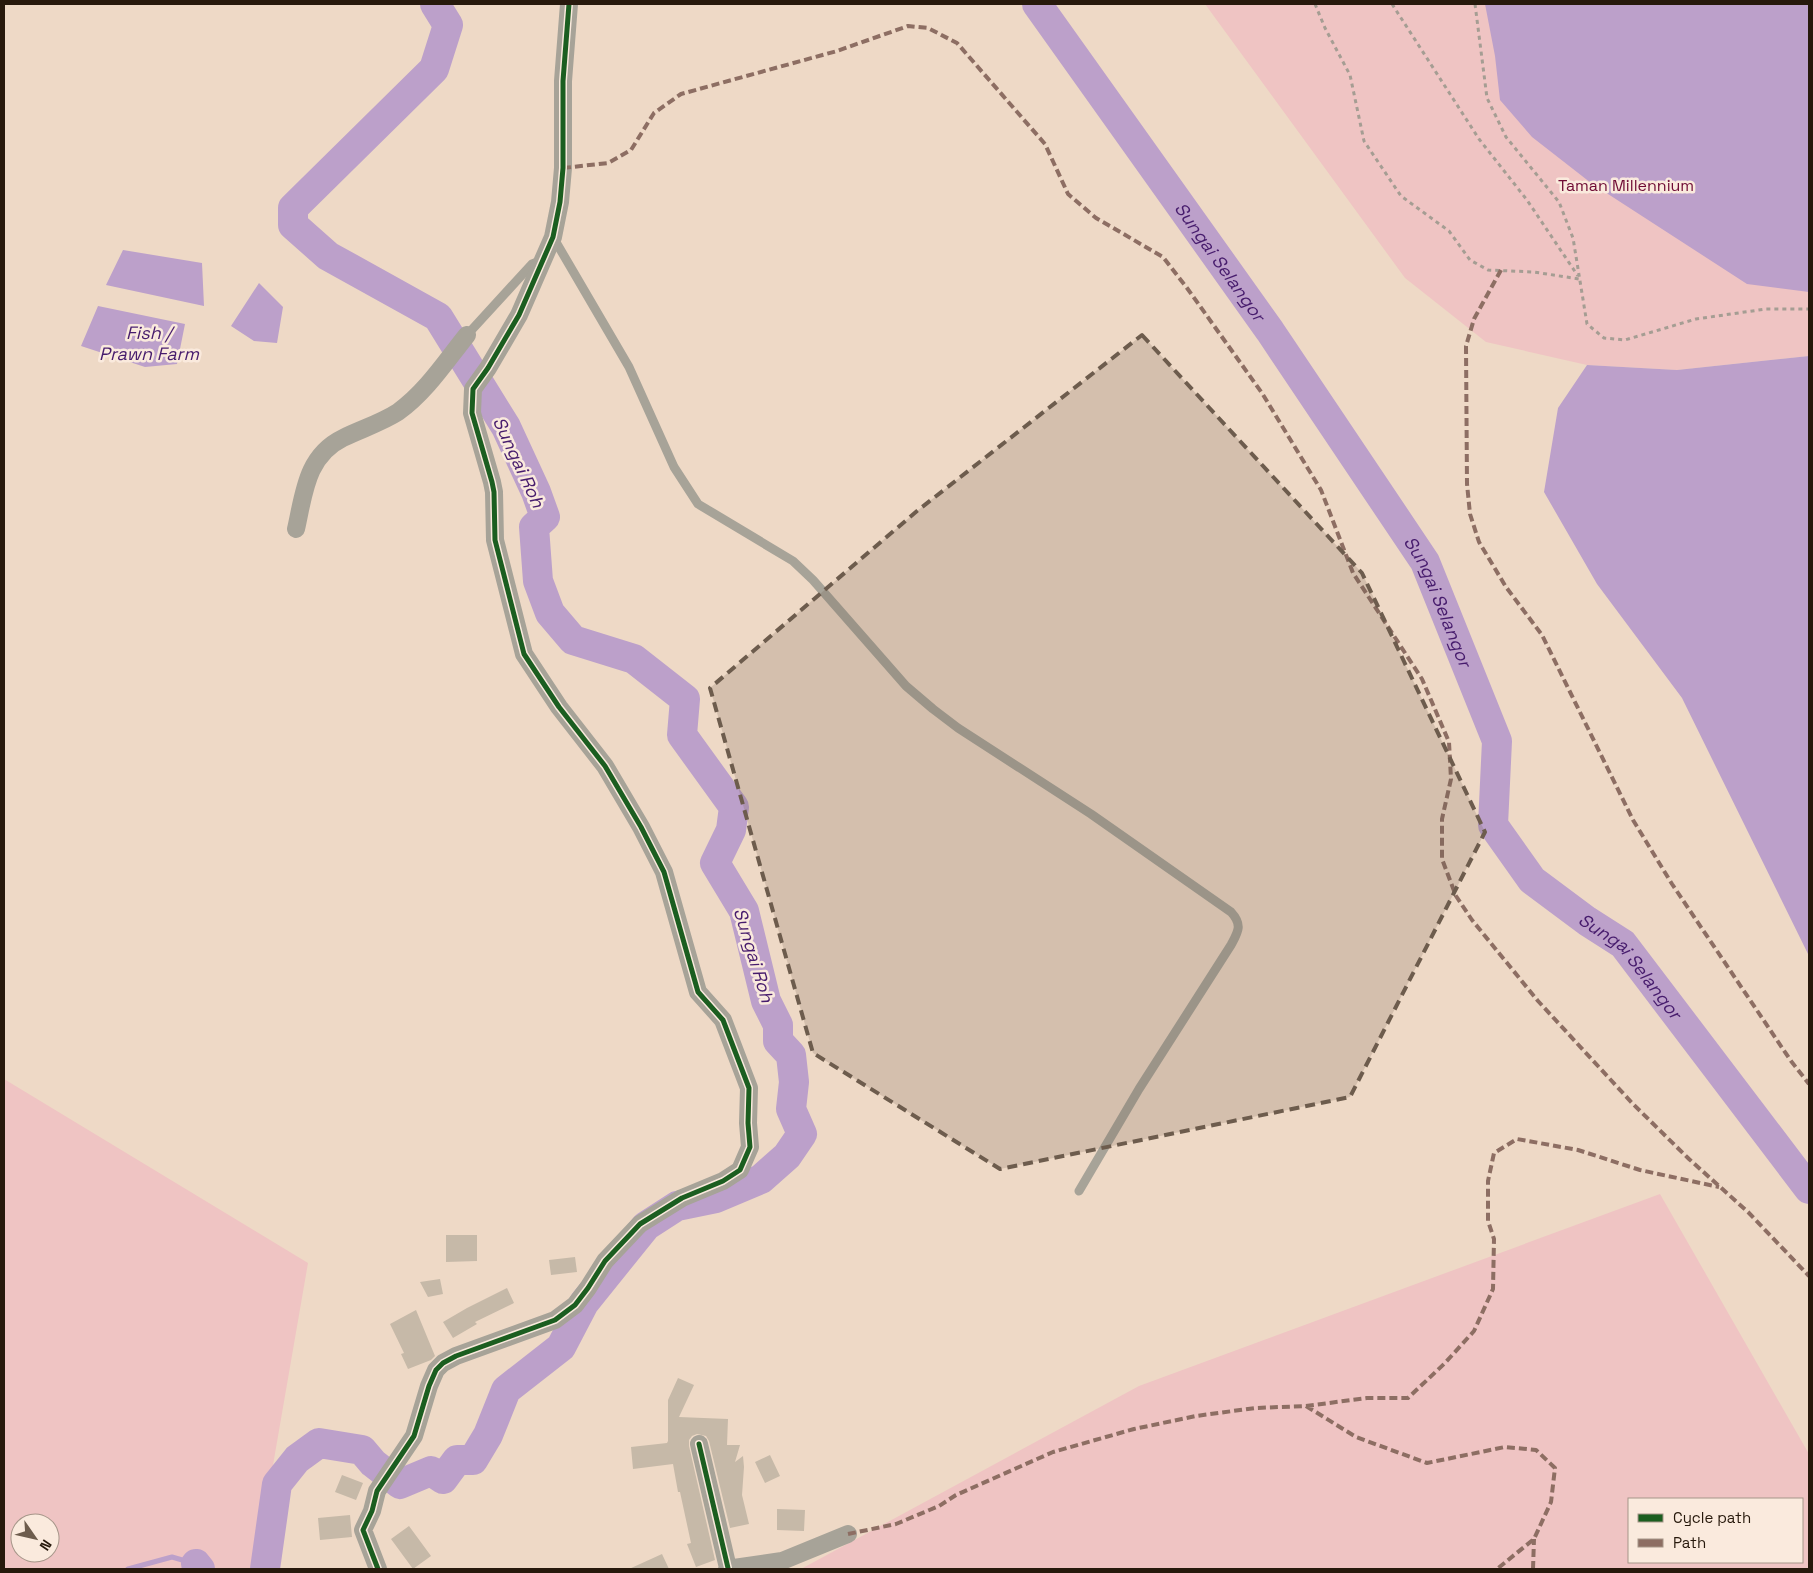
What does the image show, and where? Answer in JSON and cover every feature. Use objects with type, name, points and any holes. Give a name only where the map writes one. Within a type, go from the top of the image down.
[{"type":"street","points":[[378,1569],[363,1530],[372,1511],[377,1491],[414,1436],[429,1386],[436,1370],[443,1363],[456,1356],[555,1320],[575,1305],[605,1261],[640,1224],[682,1198],[722,1182],[740,1170],[750,1147],[748,1123],[749,1088],[724,1020],[698,992],[664,872],[641,827],[605,766],[559,707],[524,654],[494,540],[494,492],[472,413],[473,389],[488,368],[519,315],[553,237],[560,202],[563,168],[563,81],[569,4]]},
{"type":"street","points":[[296,529],[308,478],[322,452],[343,438],[397,412],[412,401],[468,335]]},
{"type":"street","points":[[699,1444],[728,1569],[782,1561],[848,1534]]},
{"type":"lane","points":[[553,237],[629,367],[674,467],[698,504],[793,562],[813,580],[906,686],[933,709],[958,728],[1098,819],[1231,912],[1237,919],[1238,932],[1231,945],[1139,1089],[1079,1191]]},
{"type":"lane","points":[[468,335],[532,264],[545,258]]},
{"type":"path","points":[[1315,4],[1325,28],[1350,75],[1364,142],[1401,196],[1449,232],[1470,260],[1488,270],[1534,272],[1579,279]]},
{"type":"path","points":[[1392,4],[1479,139],[1527,200],[1579,279]]},
{"type":"path","points":[[1475,4],[1486,98],[1506,137],[1559,202],[1573,238],[1587,324],[1604,338],[1625,340],[1696,319],[1758,310],[1809,309]]},
{"type":"highlighted area","points":[[1142,335],[1362,573],[1485,832],[1350,1097],[1000,1169],[813,1053],[710,688],[917,511]]},
{"type":"green space","name":"Taman Millennium","points":[[1205,4],[1809,4],[1809,356],[1677,370],[1587,365],[1486,342],[1405,278]]},
{"type":"green space","points":[[4,1079],[308,1263],[255,1569],[4,1569]]},
{"type":"green space","points":[[1660,1194],[1809,1454],[1809,1569],[801,1569],[1139,1386]]},
{"type":"water","points":[[1485,4],[1809,4],[1809,292],[1747,284],[1591,183],[1532,137],[1500,100],[1495,56]]},
{"type":"water","name":"Fish / Prawn Farm","points":[[123,250],[202,263],[204,306],[106,285]]},
{"type":"water","name":"Fish / Prawn Farm","points":[[259,283],[283,307],[277,343],[254,341],[231,326]]},
{"type":"water","name":"Fish / Prawn Farm","points":[[98,306],[185,324],[177,364],[145,367],[81,346]]},
{"type":"water","points":[[1809,356],[1809,956],[1682,698],[1597,584],[1544,492],[1558,408],[1587,365],[1677,370]]},
{"type":"building","points":[[446,1235],[477,1235],[477,1261],[446,1262]]},
{"type":"building","points":[[575,1257],[577,1272],[551,1275],[549,1260]]},
{"type":"building","points":[[440,1279],[443,1294],[428,1297],[420,1282]]},
{"type":"building","points":[[507,1288],[514,1303],[475,1322],[477,1324],[453,1338],[443,1322]]},
{"type":"building","points":[[416,1310],[435,1356],[431,1360],[408,1369],[401,1354],[404,1353],[390,1324]]},
{"type":"building","points":[[678,1378],[694,1385],[679,1417],[728,1419],[727,1445],[740,1445],[735,1462],[743,1456],[742,1495],[749,1524],[730,1528],[709,1441],[706,1436],[697,1434],[689,1440],[715,1560],[696,1567],[687,1544],[691,1543],[673,1464],[633,1469],[631,1447],[667,1443],[668,1441],[668,1400]]},
{"type":"building","points":[[770,1455],[780,1476],[765,1483],[755,1462]]},
{"type":"building","points":[[342,1475],[363,1483],[356,1500],[335,1492]]},
{"type":"building","points":[[777,1509],[805,1510],[804,1531],[777,1530]]},
{"type":"building","points":[[350,1515],[352,1537],[320,1540],[318,1518]]},
{"type":"building","points":[[409,1526],[431,1556],[413,1569],[391,1539]]},
{"type":"building","points":[[662,1554],[669,1569],[629,1569]]},
{"type":"waterway","name":"Sungai Roh","points":[[265,1569],[277,1484],[297,1459],[319,1443],[362,1450],[373,1463],[400,1484],[431,1471],[443,1479],[457,1460],[473,1460],[488,1435],[506,1390],[561,1347],[584,1303],[646,1226],[677,1206],[716,1198],[761,1179],[787,1156],[802,1134],[791,1109],[794,1082],[791,1055],[778,1041],[778,1025],[766,1001],[744,911],[715,863],[731,830],[734,807],[682,735],[685,699],[634,659],[573,640],[550,613],[538,581],[534,527],[545,517],[536,492],[506,427],[438,317],[328,256],[293,225],[293,208],[434,69],[448,25],[435,4]]},
{"type":"waterway","name":"Sungai Selangor","points":[[1037,4],[1270,331],[1425,562],[1497,741],[1493,825],[1532,880],[1587,921],[1623,944],[1809,1189]]},
{"type":"waterway","name":"Sungai Roh","points":[[128,1569],[172,1557],[196,1564]]},
{"type":"waterway","name":"Sungai Roh","points":[[196,1564],[200,1569]]},
{"type":"marked path","points":[[563,168],[608,163],[631,150],[654,113],[681,94],[837,51],[908,26],[928,28],[957,43],[1045,144],[1068,194],[1096,218],[1163,257],[1262,393],[1321,490],[1353,573],[1422,679],[1449,742],[1451,779],[1442,819],[1442,859],[1456,896],[1472,920],[1538,1001],[1633,1104],[1689,1159],[1748,1212],[1809,1276]]},
{"type":"marked path","points":[[1501,270],[1474,319],[1466,346],[1467,484],[1470,514],[1479,542],[1506,587],[1542,635],[1633,820],[1672,884],[1791,1061],[1809,1084]]},
{"type":"marked path","points":[[848,1534],[896,1524],[939,1506],[956,1495],[1053,1452],[1134,1429],[1196,1416],[1255,1408],[1306,1406],[1367,1398],[1408,1398],[1445,1363],[1474,1331],[1493,1289],[1494,1239],[1488,1221],[1488,1181],[1494,1153],[1517,1139],[1578,1150],[1640,1170],[1719,1187]]},
{"type":"marked path","points":[[1306,1406],[1356,1437],[1427,1463],[1505,1447],[1536,1450],[1555,1468],[1551,1502],[1534,1539],[1497,1569]]},
{"type":"marked path","points":[[1533,1569],[1534,1539]]},
{"type":"cycle path","points":[[378,1569],[363,1530],[372,1511],[377,1491],[414,1436],[429,1386],[436,1370],[443,1363],[456,1356],[555,1320],[575,1305],[605,1261],[640,1224],[682,1198],[723,1181],[740,1170],[750,1147],[748,1123],[749,1088],[723,1020],[698,992],[664,872],[641,827],[605,766],[559,707],[524,654],[495,540],[492,482],[472,413],[473,389],[488,368],[519,315],[553,237],[560,202],[563,168],[563,81],[569,4]]},
{"type":"cycle path","points":[[699,1444],[728,1568]]}]
